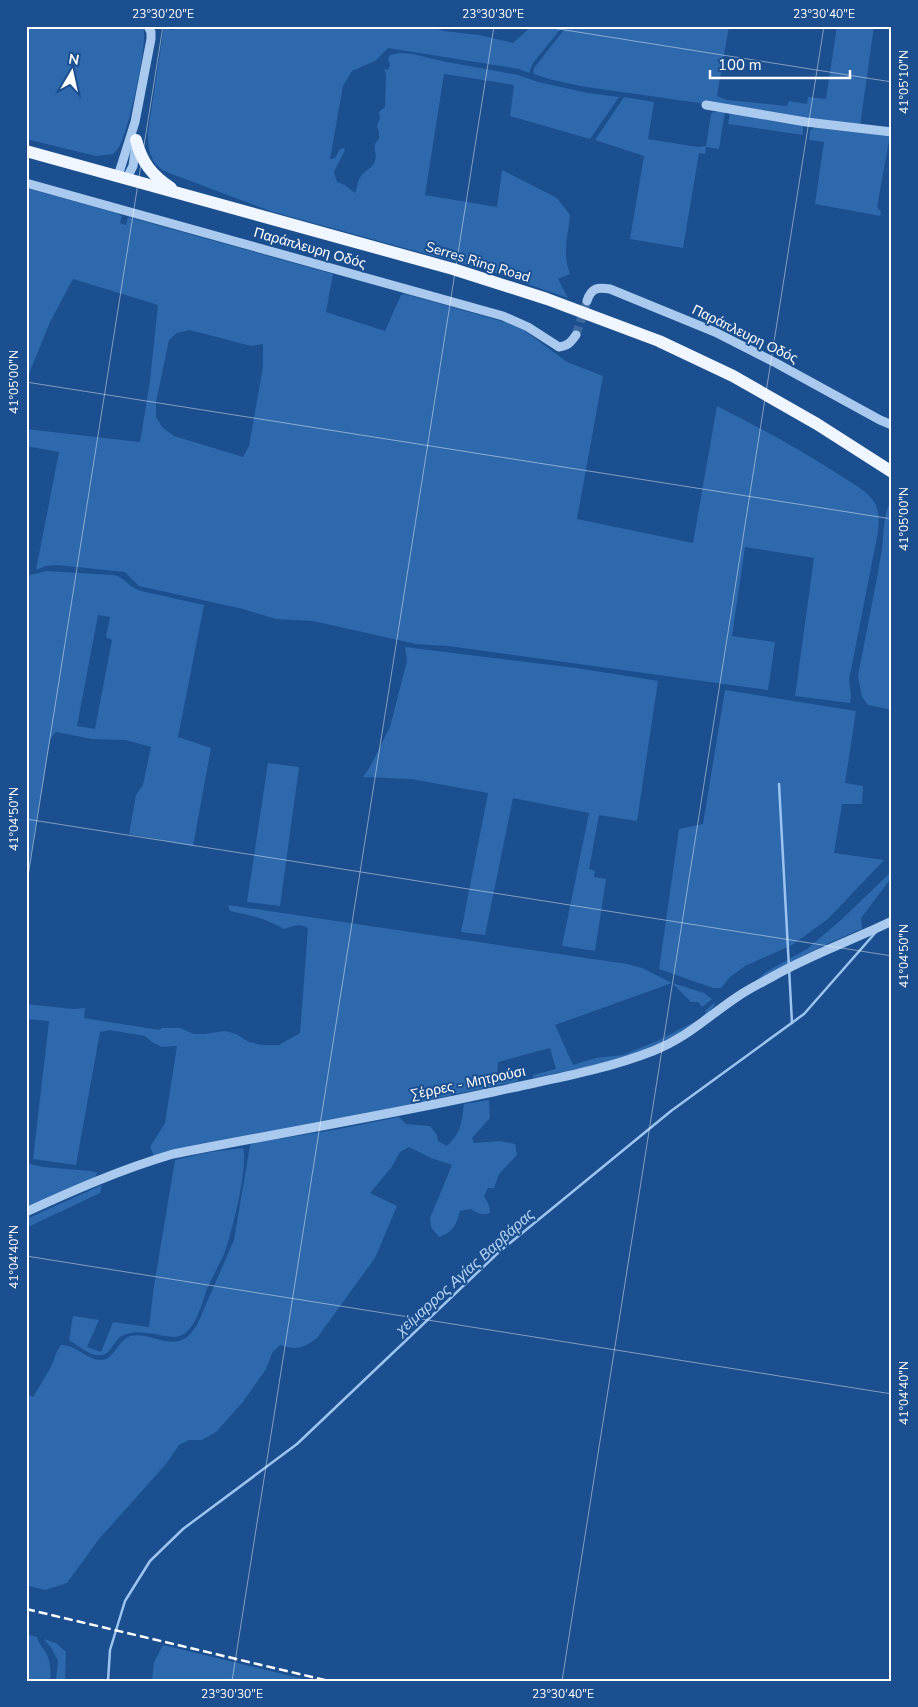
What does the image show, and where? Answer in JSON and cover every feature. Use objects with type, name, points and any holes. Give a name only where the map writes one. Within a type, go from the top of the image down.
[{"type":"main road","points":[[136,140],[142,160],[149,169],[162,181],[180,193]]},
{"type":"main road","name":"Serres Ring Road","points":[[26,151],[513,287],[659,342],[733,376],[817,424],[892,472]]},
{"type":"street","points":[[122,177],[151,39],[151,32],[148,26]]},
{"type":"street","points":[[706,105],[806,122],[892,132]]},
{"type":"street","points":[[122,177],[133,166],[136,140],[135,122]]},
{"type":"street","name":"Παράπλευρη Οδός","points":[[26,183],[504,316],[528,327],[559,347],[570,343],[576,335]]},
{"type":"street","name":"Παράπλευρη Οδός","points":[[587,301],[589,294],[593,290],[600,288],[610,289],[715,332],[776,362],[892,425]]},
{"type":"street","name":"Σέρρες - Μητρούσι","points":[[26,1212],[97,1180],[138,1164],[173,1154],[312,1129],[488,1093],[571,1075],[652,1051],[678,1040],[736,998],[771,977],[807,958],[892,921]]},
{"type":"shaded area","points":[[26,26],[143,26],[141,66],[133,104],[124,136],[113,154],[96,156],[26,139]]},
{"type":"shaded area","points":[[175,26],[430,26],[444,31],[479,35],[513,43],[532,26],[563,26],[533,63],[529,73],[519,69],[388,48],[375,61],[352,71],[343,86],[330,159],[335,158],[340,149],[343,148],[345,150],[334,172],[337,182],[345,185],[355,193],[360,177],[372,166],[376,158],[375,145],[379,139],[377,126],[380,118],[379,112],[385,107],[386,74],[384,69],[388,70],[390,55],[401,53],[413,54],[518,75],[538,82],[588,93],[619,97],[590,139],[510,116],[514,85],[444,74],[425,195],[497,207],[502,170],[557,198],[570,215],[566,259],[570,274],[558,279],[568,298],[499,274],[270,211],[164,171],[155,163],[150,154],[148,131],[164,27],[170,30],[175,29]]},
{"type":"shaded area","points":[[567,26],[729,26],[717,96],[727,100],[787,106],[789,101],[807,104],[808,97],[826,99],[837,26],[874,26],[860,126],[580,86],[534,74],[534,68]]},
{"type":"shaded area","points":[[624,97],[654,102],[648,139],[698,147],[706,146],[711,114],[713,112],[725,112],[719,149],[706,147],[705,154],[699,153],[683,248],[630,239],[644,156],[595,140]]},
{"type":"shaded area","points":[[730,113],[803,124],[803,135],[728,124]]},
{"type":"shaded area","points":[[815,127],[890,135],[877,207],[881,212],[880,216],[815,204],[824,142],[809,140],[810,130]]},
{"type":"shaded area","points":[[26,188],[116,213],[122,216],[120,223],[126,225],[128,217],[333,274],[326,312],[385,331],[401,295],[405,294],[508,323],[524,330],[567,362],[603,376],[577,519],[693,543],[717,406],[811,457],[869,495],[878,511],[878,532],[849,680],[850,703],[795,696],[814,558],[745,547],[732,636],[775,642],[768,690],[448,646],[416,644],[313,621],[276,619],[243,609],[139,586],[125,572],[57,565],[46,566],[36,570],[59,452],[26,446],[26,429],[140,442],[150,381],[158,305],[73,279],[50,322],[26,381]],"holes":[[[190,330],[251,346],[263,344],[263,367],[249,446],[243,457],[174,436],[162,427],[156,417],[156,402],[169,340],[177,333]]]},
{"type":"shaded area","points":[[890,504],[892,505],[892,710],[868,705],[862,697],[858,676],[882,549],[885,519]]},
{"type":"shaded area","points":[[46,571],[114,575],[141,591],[204,605],[178,737],[211,748],[193,846],[129,834],[136,795],[143,785],[151,747],[126,740],[92,739],[56,732],[50,739],[29,868],[26,868],[26,576]],"holes":[[[98,615],[110,617],[106,637],[112,640],[95,729],[77,726]]]},
{"type":"shaded area","points":[[405,647],[576,668],[658,681],[637,821],[599,815],[589,869],[595,871],[594,877],[606,879],[595,951],[562,946],[589,813],[513,798],[485,935],[461,932],[488,793],[411,779],[363,777],[390,727],[407,661]]},
{"type":"shaded area","points":[[725,690],[856,711],[845,783],[863,786],[862,804],[842,804],[834,853],[884,860],[828,919],[792,945],[745,966],[729,978],[721,988],[713,988],[659,969],[679,829],[703,824]]},
{"type":"shaded area","points":[[268,763],[299,767],[280,906],[247,902]]},
{"type":"shaded area","points":[[892,871],[892,877],[861,918],[862,929],[806,954],[752,984],[766,972],[807,949],[842,919]]},
{"type":"shaded area","points":[[228,905],[627,964],[642,968],[672,983],[555,1025],[573,1065],[596,1058],[623,1055],[657,1041],[700,1019],[706,1013],[705,1011],[715,1002],[714,1006],[697,1023],[654,1047],[630,1056],[533,1078],[533,1075],[556,1069],[550,1048],[498,1062],[497,1081],[518,1076],[518,1081],[302,1127],[180,1149],[154,1156],[150,1147],[165,1123],[177,1046],[162,1047],[145,1036],[109,1030],[100,1032],[76,1165],[33,1159],[49,1021],[26,1019],[26,1004],[73,1009],[85,1008],[84,1018],[159,1030],[162,1028],[180,1028],[194,1034],[225,1031],[236,1034],[249,1042],[262,1045],[279,1045],[300,1033],[308,928],[299,925],[284,929],[258,918],[230,911]]},
{"type":"shaded area","points":[[672,983],[704,993],[712,999],[702,1007],[698,1002],[691,1002]]},
{"type":"shaded area","points":[[489,1100],[490,1118],[472,1138],[474,1143],[500,1141],[515,1144],[517,1155],[499,1174],[494,1188],[488,1188],[484,1196],[489,1205],[490,1213],[480,1214],[471,1209],[460,1211],[453,1228],[448,1233],[439,1237],[431,1227],[430,1218],[452,1165],[431,1158],[409,1147],[400,1152],[391,1168],[370,1193],[397,1206],[375,1258],[317,1338],[300,1348],[280,1345],[272,1353],[266,1369],[243,1402],[216,1432],[202,1440],[189,1440],[179,1445],[166,1464],[99,1539],[67,1583],[45,1590],[26,1585],[26,1394],[33,1397],[51,1367],[61,1345],[66,1345],[91,1358],[101,1360],[109,1357],[122,1341],[130,1336],[137,1335],[174,1342],[190,1334],[197,1325],[234,1240],[250,1145],[399,1117],[406,1124],[430,1126],[437,1135],[438,1141],[447,1146],[458,1131],[464,1104]]},
{"type":"shaded area","points":[[243,1148],[244,1169],[235,1217],[227,1245],[189,1330],[183,1335],[174,1337],[144,1332],[127,1334],[119,1338],[106,1354],[100,1355],[90,1353],[69,1340],[73,1316],[99,1320],[87,1347],[101,1352],[113,1322],[149,1327],[175,1160],[210,1152]]},
{"type":"shaded area","points":[[26,1163],[43,1167],[97,1173],[95,1177],[26,1210]]},
{"type":"shaded area","points":[[102,1185],[100,1193],[26,1228],[26,1219]]},
{"type":"shaded area","points":[[26,1634],[37,1637],[46,1653],[51,1671],[50,1681],[26,1681]]},
{"type":"shaded area","points":[[44,1639],[56,1643],[66,1652],[65,1681],[56,1681],[58,1661]]},
{"type":"shaded area","points":[[163,1645],[312,1681],[152,1681],[154,1662]]},
{"type":"waterway","points":[[779,784],[792,1023]]},
{"type":"waterway","name":"χείμαρρος Αγίας Βαρβάρας","points":[[108,1681],[110,1650],[125,1601],[150,1561],[183,1529],[297,1444],[499,1252],[671,1111],[804,1014],[876,932]]},
{"type":"tunnel","points":[[576,335],[587,301]]},
{"type":"railway","points":[[26,1609],[329,1681]]}]
